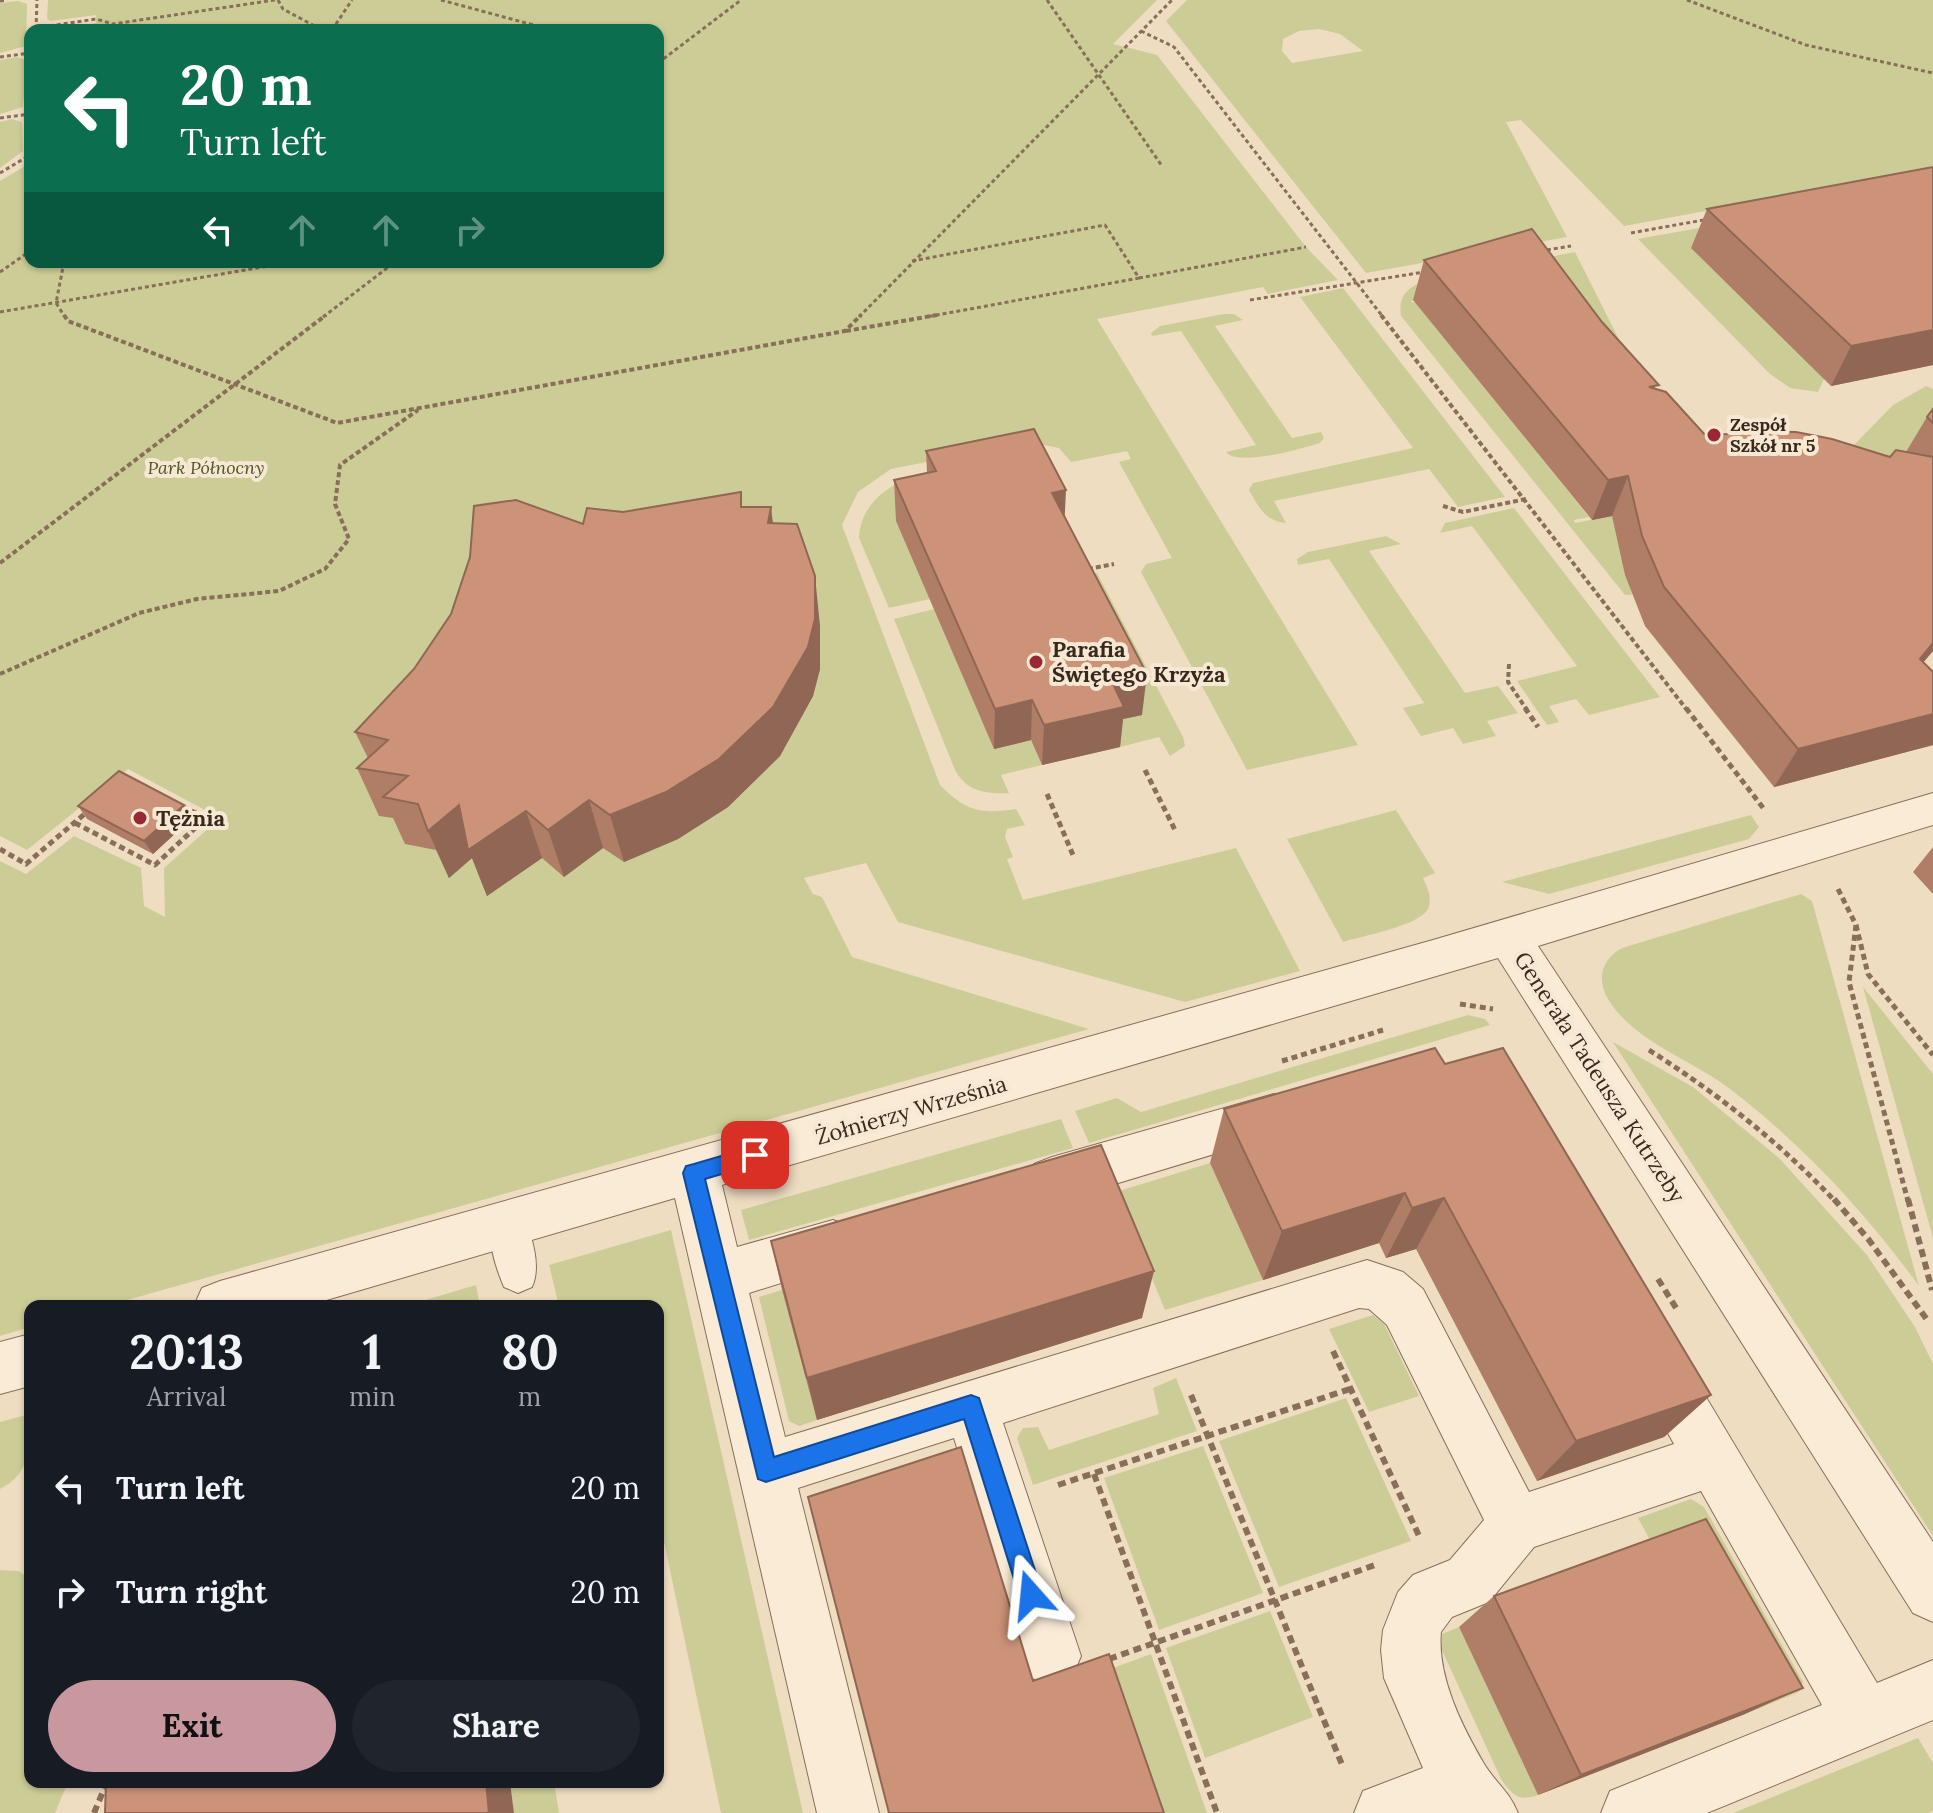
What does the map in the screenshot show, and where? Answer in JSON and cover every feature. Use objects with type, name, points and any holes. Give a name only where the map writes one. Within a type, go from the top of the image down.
[{"type":"street","name":"Generała Tadeusza Kutrzeby","points":[[1933,809],[1507,935],[1933,1593]]},
{"type":"street","name":"Żołnierzy Września","points":[[241,1300],[694,1173],[1507,935]]},
{"type":"street","points":[[1008,1193],[1311,1104]]},
{"type":"street","points":[[694,1173],[848,1813]]},
{"type":"street","points":[[719,1277],[871,1233]]},
{"type":"street","points":[[766,1471],[1359,1284],[1375,1284],[1390,1291],[1405,1307],[1516,1525]]},
{"type":"street","points":[[1634,1325],[1864,1719]]},
{"type":"street","points":[[0,1368],[24,1362]]},
{"type":"street","points":[[971,1406],[1051,1656]]},
{"type":"street","points":[[1385,1813],[1474,1798],[1414,1678],[1410,1650],[1412,1630],[1419,1613],[1433,1595],[1469,1582],[1516,1525],[1713,1459]]},
{"type":"street","points":[[1632,1813],[1933,1690]]},
{"type":"lane","points":[[508,1225],[518,1274]]},
{"type":"path","points":[[0,1],[7,0]]},
{"type":"path","points":[[36,24],[37,0]]},
{"type":"path","points":[[66,24],[96,19],[113,24],[276,0],[283,9],[311,24]]},
{"type":"path","points":[[336,24],[352,0]]},
{"type":"path","points":[[441,0],[530,24]]},
{"type":"path","points":[[664,56],[741,0]]},
{"type":"path","points":[[1047,0],[1162,166]]},
{"type":"path","points":[[845,331],[1172,0]]},
{"type":"path","points":[[1687,0],[1806,45],[1933,73]]},
{"type":"path","points":[[1141,31],[1174,47],[1796,850]]},
{"type":"path","points":[[0,57],[24,54]]},
{"type":"path","points":[[0,118],[24,115]]},
{"type":"path","points":[[0,173],[24,159]]},
{"type":"path","points":[[1631,233],[1723,216]]},
{"type":"path","points":[[911,262],[1105,225],[1139,278]]},
{"type":"path","points":[[1528,253],[1571,246]]},
{"type":"path","points":[[63,268],[56,303],[68,321],[337,423],[1306,247]]},
{"type":"path","points":[[0,272],[24,255]]},
{"type":"path","points":[[0,312],[257,268]]},
{"type":"path","points":[[0,563],[387,268]]},
{"type":"path","points":[[1250,300],[1427,272]]},
{"type":"path","points":[[0,674],[38,660],[139,613],[197,599],[279,591],[325,569],[349,539],[335,504],[340,465],[423,408]]},
{"type":"path","points":[[1443,506],[1463,512],[1526,499]]},
{"type":"path","points":[[1075,572],[1114,564]]},
{"type":"path","points":[[1509,664],[1508,682],[1538,727]]},
{"type":"path","points":[[1145,770],[1176,832]]},
{"type":"path","points":[[1047,794],[1073,855]]},
{"type":"path","points":[[0,849],[26,864],[96,805]]},
{"type":"path","points":[[75,823],[155,865],[206,818],[180,805]]},
{"type":"path","points":[[1837,886],[1856,925],[1868,974],[1933,1055]]},
{"type":"path","points":[[1856,925],[1849,982],[1932,1290]]},
{"type":"path","points":[[1645,1048],[1730,1101],[1813,1177],[1891,1266],[1928,1321]]},
{"type":"path","points":[[1308,1300],[1444,1591]]},
{"type":"path","points":[[1170,1343],[1344,1771]]},
{"type":"path","points":[[1002,1504],[1350,1389]]},
{"type":"path","points":[[1094,1474],[1217,1813]]},
{"type":"path","points":[[1051,1656],[1084,1668],[1379,1563]]},
{"type":"path","points":[[94,1813],[104,1788]]},
{"type":"green space","name":"Park Północny","points":[[48,0],[1157,0],[1113,44],[1157,55],[1306,247],[1338,280],[1268,294],[1263,287],[1097,319],[1358,745],[1247,770],[1141,572],[1146,564],[1172,558],[1119,462],[1131,459],[1127,451],[1071,462],[1059,448],[1028,442],[891,469],[858,492],[842,525],[940,785],[958,801],[975,809],[1016,809],[1025,825],[1007,829],[1005,837],[1013,857],[1007,859],[1023,900],[1236,848],[1300,971],[1185,1002],[898,922],[866,863],[804,878],[813,894],[822,897],[852,957],[1089,1029],[127,1300],[24,1300],[24,1329],[0,1336],[0,861],[26,874],[74,836],[141,868],[144,906],[165,917],[164,868],[220,818],[128,769],[27,850],[0,836],[0,181],[24,167],[24,268],[664,268],[664,24],[90,24],[96,23],[96,15],[47,19]]},
{"type":"green space","points":[[1187,0],[1933,0],[1933,169],[1624,226],[1521,120],[1506,122],[1567,237],[1366,273],[1166,21]],"holes":[[[1319,29],[1340,34],[1363,51],[1292,63],[1282,51],[1283,39],[1299,31]]]},
{"type":"green space","points":[[18,1],[27,4],[24,47],[0,53],[0,3]]},
{"type":"green space","points":[[16,57],[24,59],[23,107],[0,114],[0,60]]},
{"type":"green space","points":[[12,119],[22,122],[23,151],[0,168],[0,122]]},
{"type":"green space","points":[[1782,213],[1824,379],[1818,392],[1790,388],[1770,374],[1638,239]]},
{"type":"green space","points":[[1575,252],[1668,437],[1414,300],[1410,302],[1415,302],[1589,517],[1574,520],[1575,523],[1635,511],[1621,554],[1632,595],[1625,595],[1401,316],[1405,294],[1424,281]]},
{"type":"green space","points":[[1343,288],[1505,497],[1458,507],[1429,469],[1274,501],[1286,523],[1273,520],[1260,508],[1249,490],[1253,483],[1413,448],[1300,297]]},
{"type":"green space","points":[[1234,314],[1243,320],[1215,326],[1292,438],[1321,432],[1324,438],[1320,443],[1256,457],[1243,458],[1226,452],[1256,445],[1181,331],[1152,336],[1151,333],[1160,326]]},
{"type":"green space","points":[[1926,386],[1933,389],[1933,423],[1890,498],[1872,452],[1854,445],[1893,405]]},
{"type":"green space","points":[[903,481],[930,599],[889,608],[859,538],[860,528],[872,503],[886,490]]},
{"type":"green space","points":[[1514,508],[1660,697],[1589,715],[1576,699],[1549,706],[1559,722],[1547,725],[1517,681],[1577,666],[1472,526],[1440,533],[1445,523]]},
{"type":"green space","points":[[1386,536],[1401,544],[1369,551],[1465,693],[1498,686],[1518,713],[1487,721],[1496,736],[1463,744],[1453,728],[1421,736],[1403,708],[1424,703],[1329,559],[1298,565],[1297,559],[1308,552]]},
{"type":"green space","points":[[1097,573],[1183,737],[1185,746],[1170,756],[1159,737],[1120,747],[1108,723],[1142,714],[1073,578]]},
{"type":"green space","points":[[934,609],[994,748],[1031,740],[1042,765],[1001,775],[1009,793],[978,790],[965,783],[955,770],[894,619]]},
{"type":"green space","points":[[1396,810],[1435,873],[1423,878],[1430,897],[1428,909],[1423,915],[1402,925],[1343,942],[1287,839]]},
{"type":"green space","points":[[1751,815],[1759,827],[1749,839],[1549,894],[1502,882]]},
{"type":"green space","points":[[1801,894],[1812,901],[1919,1286],[1855,1206],[1808,1156],[1730,1089],[1633,1027],[1619,1014],[1604,991],[1603,970],[1615,952],[1622,948]]},
{"type":"green space","points":[[1863,987],[1933,1074],[1933,1238]]},
{"type":"green space","points":[[1468,1015],[1485,1019],[1490,1025],[1089,1143],[1075,1111],[1117,1098],[1141,1112]]},
{"type":"green space","points":[[1613,1042],[1693,1087],[1779,1158],[1867,1255],[1915,1327],[1933,1364],[1933,1536]]},
{"type":"green space","points":[[1061,1119],[1073,1148],[749,1240],[741,1210]]},
{"type":"green space","points":[[1210,1163],[1263,1280],[1165,1310],[1116,1192]]},
{"type":"green space","points":[[671,1230],[803,1813],[721,1813],[664,1542],[664,1300],[558,1300],[549,1265]]},
{"type":"green space","points":[[476,1285],[479,1300],[425,1300]]},
{"type":"green space","points":[[782,1290],[817,1420],[799,1426],[789,1421],[759,1297]]},
{"type":"green space","points":[[1373,1315],[1384,1324],[1419,1396],[1369,1412],[1329,1329]]},
{"type":"green space","points":[[1176,1378],[1197,1431],[1033,1485],[1017,1438],[1023,1428],[1038,1427],[1049,1450],[1159,1414],[1153,1388]]},
{"type":"green space","points":[[1346,1398],[1411,1541],[1279,1587],[1219,1441]]},
{"type":"green space","points":[[24,1416],[24,1466],[0,1489],[0,1422]]},
{"type":"green space","points":[[1203,1446],[1263,1593],[1159,1630],[1104,1478]]},
{"type":"green space","points":[[1691,1499],[1704,1507],[1803,1682],[1799,1692],[1745,1714],[1638,1518]]},
{"type":"green space","points":[[0,1570],[19,1571],[24,1575],[24,1788],[65,1788],[55,1813],[0,1813]]},
{"type":"green space","points":[[1270,1611],[1313,1717],[1205,1758],[1166,1648]]},
{"type":"green space","points":[[1459,1627],[1538,1795],[1526,1798],[1516,1796],[1501,1779],[1441,1648],[1442,1634]]},
{"type":"green space","points":[[1151,1654],[1207,1813],[1144,1813],[1097,1674]]},
{"type":"green space","points":[[1918,1738],[1933,1763],[1933,1811],[1733,1813]]},
{"type":"green space","points":[[511,1788],[555,1788],[559,1813],[514,1813]]},
{"type":"building","points":[[1933,167],[1933,330],[1851,346],[1707,209]]},
{"type":"building","points":[[1532,229],[1602,322],[1659,385],[1649,387],[1666,392],[1706,436],[1759,431],[1796,432],[1832,439],[1890,457],[1896,450],[1933,457],[1933,643],[1920,659],[1933,672],[1933,714],[1798,749],[1664,587],[1642,536],[1628,476],[1608,480],[1424,260]]},
{"type":"building","points":[[1933,409],[1933,423],[1927,417]]},
{"type":"building","points":[[1034,429],[1066,490],[1052,493],[1147,674],[1112,682],[1124,707],[1044,725],[1032,700],[995,709],[894,480],[936,471],[926,451]]},
{"type":"building","points":[[741,492],[741,507],[771,507],[768,523],[797,524],[815,576],[815,619],[808,647],[773,707],[719,759],[666,792],[610,815],[589,800],[548,830],[526,811],[468,850],[459,805],[428,831],[418,804],[383,797],[408,776],[357,768],[388,740],[355,732],[414,669],[451,614],[470,557],[474,506],[516,500],[583,524],[587,508],[623,512]]},
{"type":"building","name":"Tężnia","points":[[119,771],[184,805],[144,841],[78,806]]},
{"type":"building","points":[[1435,1048],[1445,1064],[1503,1048],[1711,1395],[1576,1441],[1444,1198],[1412,1208],[1405,1193],[1282,1231],[1224,1109]]},
{"type":"building","points":[[1101,1145],[1154,1271],[807,1378],[771,1241]]},
{"type":"building","points":[[961,1447],[1033,1681],[1109,1654],[1164,1813],[889,1813],[808,1497]]},
{"type":"building","points":[[1706,1519],[1803,1688],[1581,1775],[1494,1596]]},
{"type":"building","points":[[106,1788],[487,1788],[489,1813],[105,1813]]},
{"type":"place","name":"Zespół Szkół nr 5","points":[[1714,435]]},
{"type":"place","name":"Parafia Świętego Krzyża","points":[[1036,662]]},
{"type":"place","name":"Tężnia","points":[[140,818]]},
{"type":"route","points":[[755,1155],[694,1173],[766,1471],[971,1406],[1031,1595]]}]
